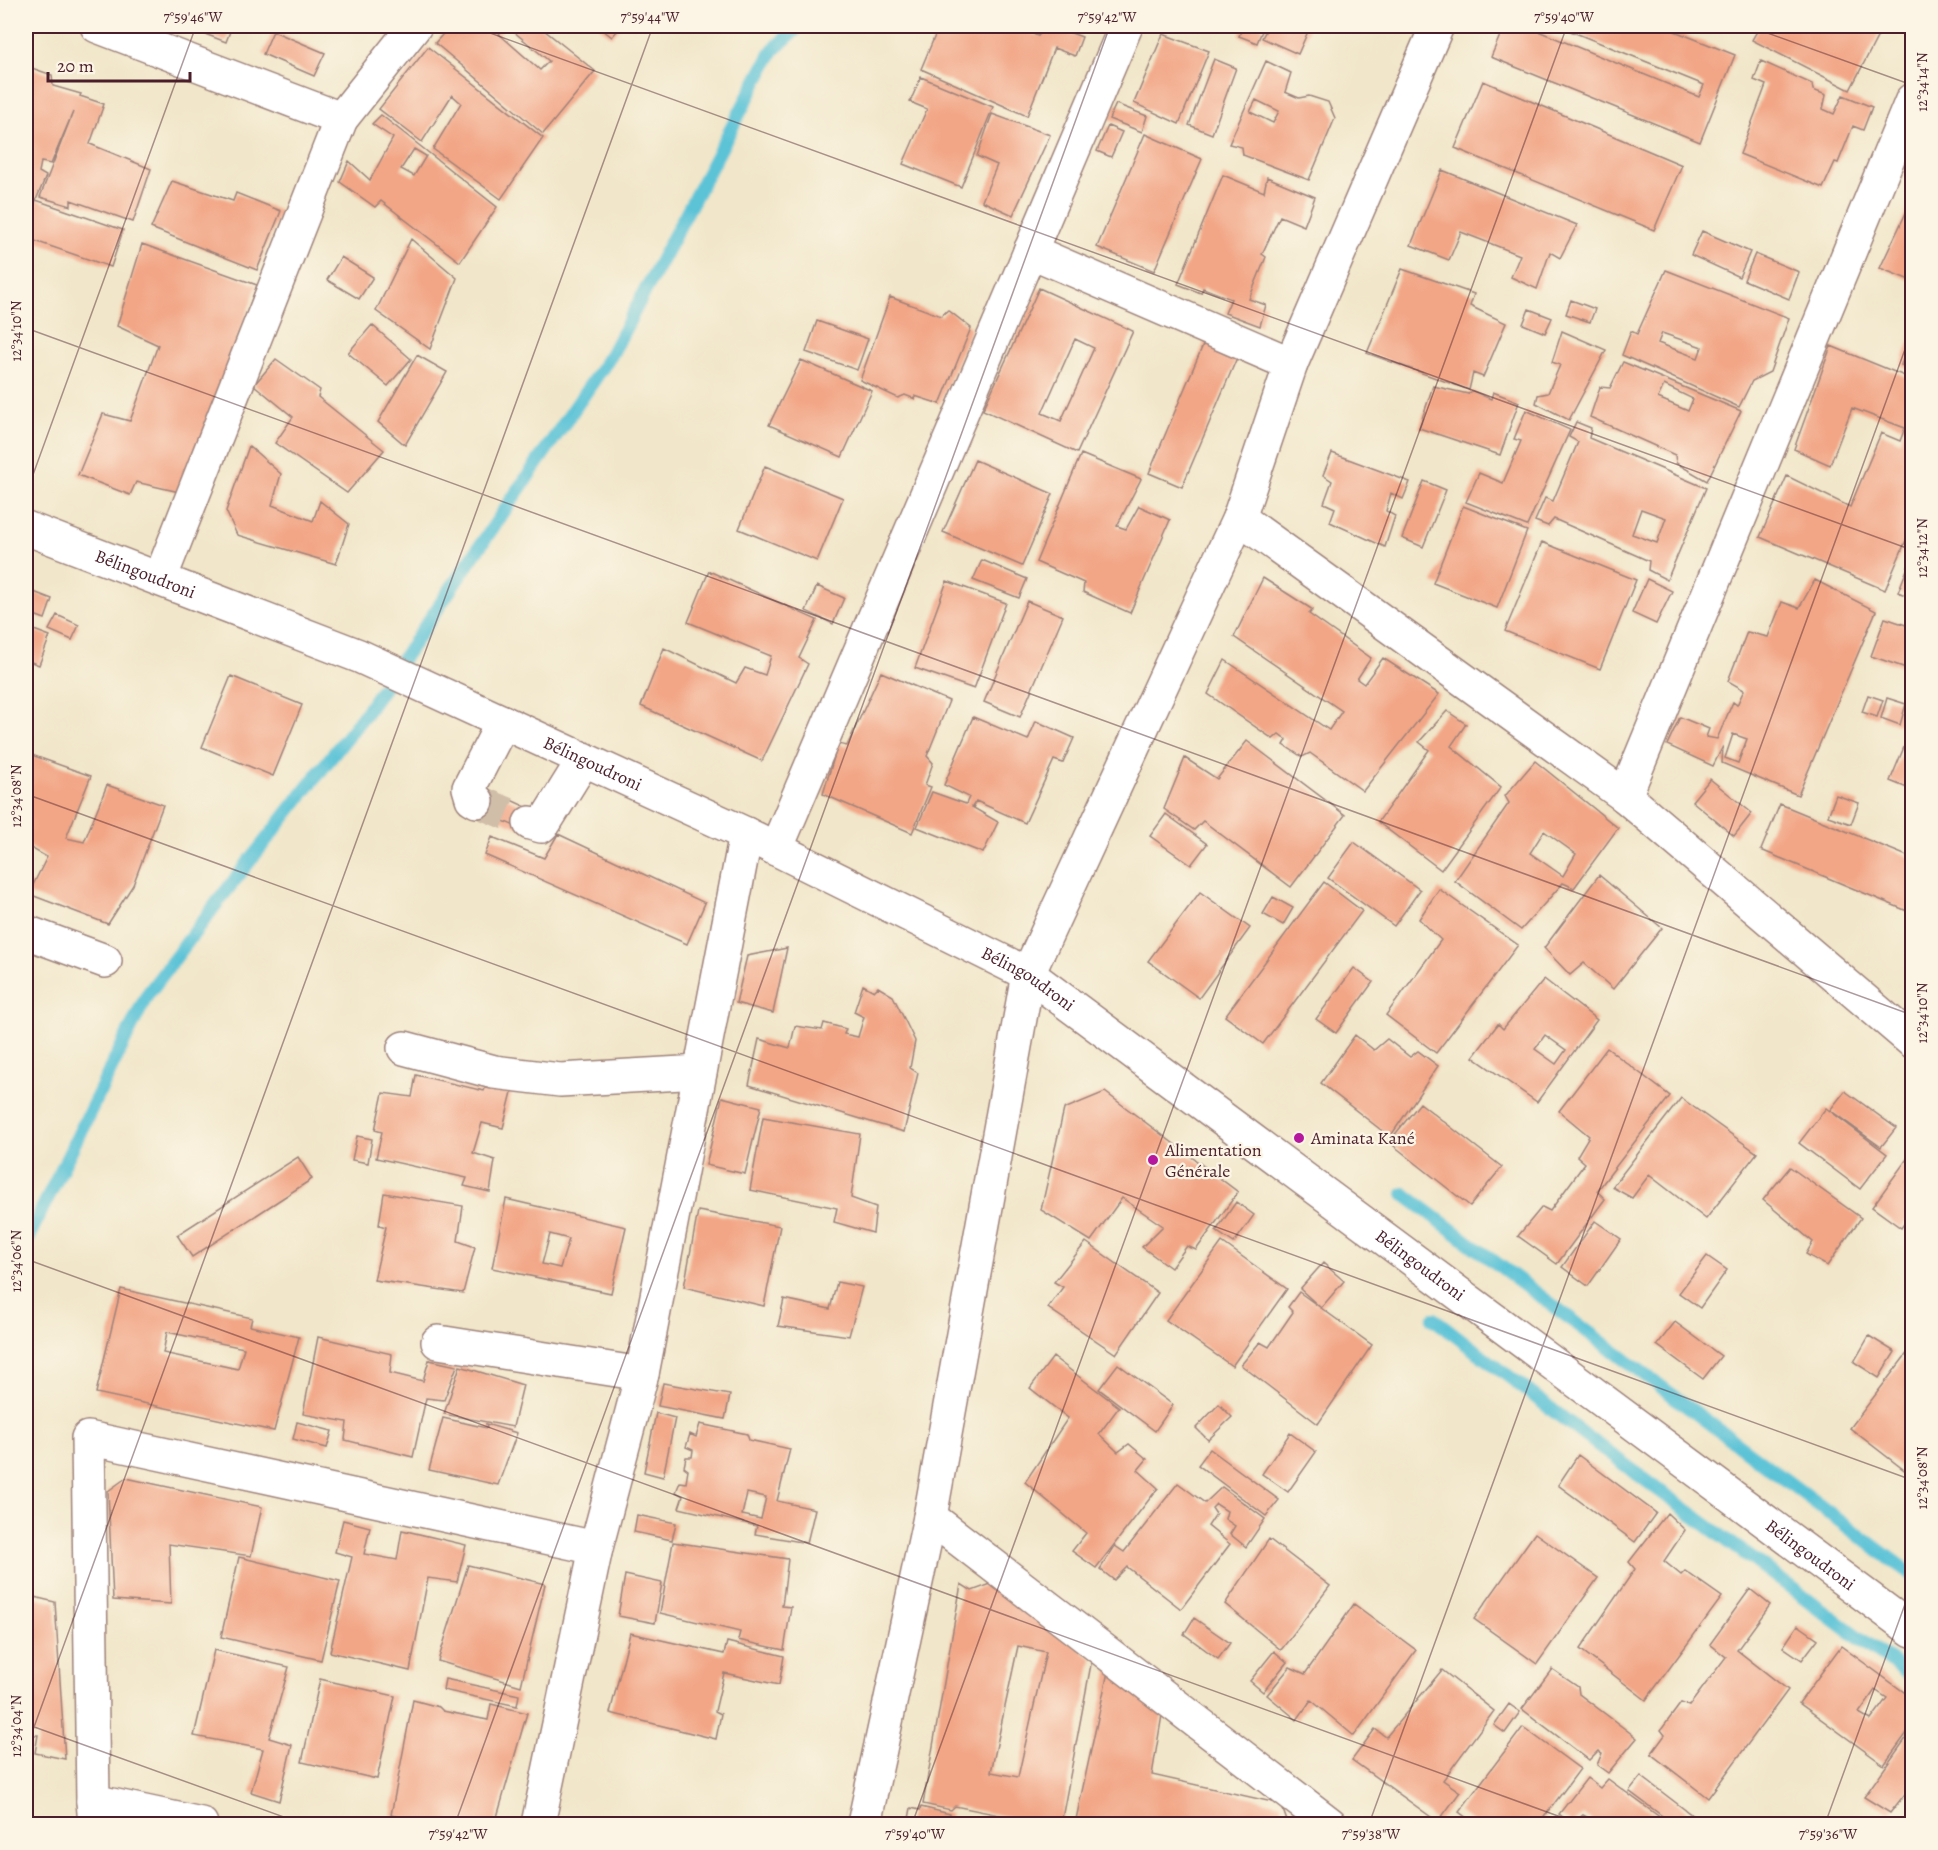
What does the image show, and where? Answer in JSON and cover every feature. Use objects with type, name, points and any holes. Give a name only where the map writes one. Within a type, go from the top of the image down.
[{"type":"street","points":[[97,26],[341,119]]},
{"type":"street","points":[[160,579],[341,119],[415,26]]},
{"type":"street","points":[[776,849],[1126,26]]},
{"type":"street","points":[[864,1824],[930,1517],[1028,974],[1239,518],[1291,364],[1437,26]]},
{"type":"street","points":[[1625,796],[1912,100]]},
{"type":"street","points":[[1030,251],[1291,364]]},
{"type":"street","points":[[1239,518],[1625,796],[1912,1041]]},
{"type":"street","name":"Bélingoudroni","points":[[26,528],[359,656],[746,834],[1028,974],[1912,1630]]},
{"type":"street","points":[[477,801],[472,798],[470,788],[503,722]]},
{"type":"street","points":[[530,823],[541,826],[545,822],[584,759]]},
{"type":"street","points":[[538,1824],[596,1548],[642,1374],[746,834]]},
{"type":"street","points":[[26,932],[105,961]]},
{"type":"street","points":[[404,1048],[494,1072],[560,1080],[700,1072]]},
{"type":"street","points":[[438,1342],[642,1374]]},
{"type":"street","points":[[201,1824],[94,1813],[87,1438],[596,1548]]},
{"type":"street","points":[[930,1517],[1330,1824]]},
{"type":"building","points":[[184,26],[232,26],[226,42]]},
{"type":"building","points":[[450,26],[506,26],[499,34],[540,70],[549,61],[507,26],[539,26],[595,71],[543,134],[435,43]]},
{"type":"building","points":[[598,26],[621,26],[612,37]]},
{"type":"building","points":[[939,26],[1015,26],[1038,36],[1047,26],[1052,26],[1082,37],[1075,56],[1054,48],[1027,116],[921,69]]},
{"type":"building","points":[[1243,26],[1264,26],[1257,43],[1239,36]]},
{"type":"building","points":[[1268,26],[1300,26],[1309,29],[1298,54],[1262,38]]},
{"type":"building","points":[[1504,26],[1526,26],[1699,97],[1704,85],[1558,26],[1662,26],[1735,55],[1700,142],[1491,57]]},
{"type":"building","points":[[1760,26],[1797,28],[1798,26],[1883,26],[1850,90],[1752,40]]},
{"type":"building","points":[[273,31],[325,53],[314,76],[263,54]]},
{"type":"building","points":[[1163,34],[1209,51],[1179,124],[1134,103]]},
{"type":"building","points":[[428,47],[543,138],[501,199],[433,149],[461,103],[452,95],[422,142],[379,109]]},
{"type":"building","points":[[1214,59],[1236,68],[1212,134],[1189,125]]},
{"type":"building","points":[[1266,61],[1291,73],[1285,92],[1299,98],[1309,96],[1328,102],[1335,118],[1309,180],[1243,155],[1242,147],[1229,144]],"holes":[[[1256,100],[1279,111],[1273,123],[1250,112]]]},
{"type":"building","points":[[1761,61],[1812,84],[1813,90],[1826,95],[1823,109],[1834,114],[1843,95],[1872,107],[1863,130],[1853,126],[1838,163],[1835,162],[1823,188],[1740,154],[1766,85],[1754,80]]},
{"type":"building","points":[[26,66],[52,75],[53,86],[104,104],[90,144],[151,169],[133,222],[71,200],[71,206],[40,197],[73,112],[51,164],[41,162],[39,172],[46,176],[36,200],[26,195],[28,155],[26,154]]},
{"type":"building","points":[[921,77],[993,107],[961,187],[903,164],[927,109],[910,102]]},
{"type":"building","points":[[1483,81],[1682,165],[1654,230],[1455,148]]},
{"type":"building","points":[[1116,104],[1147,116],[1142,132],[1109,119]]},
{"type":"building","points":[[992,114],[1050,135],[1013,215],[982,201],[997,165],[977,156]]},
{"type":"building","points":[[381,115],[497,207],[460,262],[381,201],[375,207],[340,182],[349,161],[370,180],[393,138],[372,124]],"holes":[[[414,149],[426,156],[414,176],[401,169]]]},
{"type":"building","points":[[1108,126],[1122,132],[1111,157],[1097,151]]},
{"type":"building","points":[[1145,134],[1202,159],[1154,271],[1097,247]]},
{"type":"building","points":[[1442,170],[1577,225],[1560,258],[1550,252],[1537,289],[1511,277],[1520,255],[1461,232],[1449,260],[1411,245]]},
{"type":"building","points":[[1223,175],[1264,192],[1267,177],[1315,197],[1304,226],[1280,216],[1262,254],[1266,257],[1249,299],[1266,305],[1260,326],[1225,313],[1231,299],[1203,288],[1201,293],[1178,284]]},
{"type":"building","points":[[172,181],[233,201],[236,193],[281,211],[257,270],[151,228]]},
{"type":"building","points":[[36,200],[123,230],[111,267],[26,238],[26,230]]},
{"type":"building","points":[[1912,200],[1912,281],[1880,268]]},
{"type":"building","points":[[1702,231],[1750,252],[1739,277],[1691,255]]},
{"type":"building","points":[[411,239],[457,278],[430,349],[376,311]]},
{"type":"building","points":[[142,244],[257,285],[184,493],[136,482],[130,495],[78,475],[103,414],[130,421],[158,345],[117,326]]},
{"type":"building","points":[[1755,254],[1799,272],[1789,299],[1744,280]]},
{"type":"building","points":[[341,257],[373,277],[359,299],[327,280]]},
{"type":"building","points":[[1402,269],[1474,294],[1470,306],[1506,323],[1483,377],[1473,373],[1469,390],[1367,353]]},
{"type":"building","points":[[1666,270],[1789,318],[1770,372],[1752,381],[1739,407],[1622,355],[1631,331],[1637,334]],"holes":[[[1662,333],[1702,347],[1698,358],[1658,343]]]},
{"type":"building","points":[[1039,288],[1133,331],[1077,453],[983,410]],"holes":[[[1075,339],[1094,348],[1061,421],[1042,413]]]},
{"type":"building","points":[[890,297],[941,316],[948,310],[971,328],[940,404],[915,396],[915,399],[905,395],[898,398],[860,380]]},
{"type":"building","points":[[1571,300],[1595,309],[1590,322],[1566,314]]},
{"type":"building","points":[[1529,309],[1552,318],[1545,333],[1523,324]]},
{"type":"building","points":[[817,321],[868,339],[857,370],[806,352]]},
{"type":"building","points":[[372,325],[411,359],[388,386],[348,353]]},
{"type":"building","points":[[1562,331],[1606,350],[1569,420],[1536,403],[1538,395],[1548,393],[1560,365],[1552,362]]},
{"type":"building","points":[[1912,335],[1912,370],[1901,365]]},
{"type":"building","points":[[1206,338],[1239,353],[1182,487],[1149,473]]},
{"type":"building","points":[[1831,346],[1912,379],[1912,452],[1909,459],[1912,461],[1912,526],[1885,590],[1760,537],[1787,476],[1850,507],[1881,433],[1900,441],[1905,428],[1852,408],[1830,465],[1794,449]]},
{"type":"building","points":[[417,355],[447,372],[405,445],[378,422]]},
{"type":"building","points":[[276,359],[320,390],[318,397],[384,450],[347,493],[275,443],[293,417],[254,385]]},
{"type":"building","points":[[801,360],[872,391],[842,457],[769,425]]},
{"type":"building","points":[[1623,362],[1741,411],[1707,481],[1676,463],[1675,455],[1590,417],[1600,387],[1610,388]],"holes":[[[1664,385],[1693,399],[1688,411],[1658,398]]]},
{"type":"building","points":[[1433,386],[1468,394],[1472,391],[1491,399],[1493,392],[1519,402],[1500,455],[1419,428]]},
{"type":"building","points":[[1526,410],[1570,430],[1527,526],[1466,502],[1479,473],[1503,483],[1521,441],[1514,439]]},
{"type":"building","points":[[1576,422],[1591,428],[1589,438],[1706,488],[1667,580],[1648,570],[1649,561],[1554,519],[1548,526],[1535,521],[1545,498],[1553,501],[1578,442],[1569,437]],"holes":[[[1641,509],[1666,518],[1657,543],[1632,534]]]},
{"type":"building","points":[[249,446],[281,474],[272,505],[313,521],[320,501],[349,524],[336,564],[237,535],[226,511]]},
{"type":"building","points":[[1332,453],[1410,482],[1403,499],[1391,493],[1386,511],[1395,516],[1385,547],[1330,522],[1335,508],[1324,503],[1332,481],[1323,475]]},
{"type":"building","points":[[1081,454],[1141,479],[1117,526],[1126,529],[1139,506],[1170,520],[1130,613],[1083,592],[1084,583],[1036,562]]},
{"type":"building","points":[[975,460],[1053,494],[1022,566],[943,532]]},
{"type":"building","points":[[765,466],[843,498],[817,561],[739,529]]},
{"type":"building","points":[[1424,481],[1446,490],[1423,547],[1402,538]]},
{"type":"building","points":[[1463,506],[1527,531],[1497,608],[1433,583]]},
{"type":"building","points":[[1542,542],[1636,580],[1600,669],[1505,631]]},
{"type":"building","points":[[1912,557],[1912,598],[1898,592]]},
{"type":"building","points":[[982,560],[1027,579],[1019,598],[973,580]]},
{"type":"building","points":[[709,571],[817,620],[799,658],[808,664],[762,761],[641,706],[664,648],[736,683],[745,668],[765,675],[771,656],[688,622]]},
{"type":"building","points":[[1263,578],[1313,610],[1309,614],[1371,658],[1357,679],[1364,684],[1383,658],[1439,694],[1363,791],[1310,753],[1302,757],[1284,745],[1287,740],[1279,734],[1273,739],[1208,694],[1225,660],[1329,730],[1342,711],[1234,637]]},
{"type":"building","points":[[1647,579],[1672,591],[1656,624],[1632,613]]},
{"type":"building","points":[[1815,580],[1876,611],[1798,795],[1722,763],[1723,746],[1713,766],[1667,745],[1680,717],[1709,729],[1706,737],[1717,739],[1733,702],[1737,705],[1744,690],[1728,681],[1747,632],[1768,637],[1782,602],[1799,608]],"holes":[[[1733,734],[1747,739],[1738,763],[1725,758]]]},
{"type":"building","points":[[947,581],[1006,603],[974,689],[915,668]]},
{"type":"building","points":[[817,586],[844,598],[833,624],[806,611]]},
{"type":"building","points":[[26,589],[52,599],[45,619],[26,612]]},
{"type":"building","points":[[1027,601],[1063,616],[1020,717],[984,702]]},
{"type":"building","points":[[57,615],[79,625],[72,640],[49,630]]},
{"type":"building","points":[[1885,618],[1912,627],[1912,660],[1909,669],[1871,656]]},
{"type":"building","points":[[26,627],[50,636],[39,665],[26,660]]},
{"type":"building","points":[[881,672],[949,701],[927,756],[933,763],[925,785],[931,787],[912,833],[823,794],[838,744],[847,746]]},
{"type":"building","points":[[231,676],[302,705],[273,776],[202,747]]},
{"type":"building","points":[[1868,695],[1883,700],[1877,717],[1862,712]]},
{"type":"building","points":[[1887,698],[1906,704],[1900,725],[1881,718]]},
{"type":"building","points":[[1447,711],[1466,724],[1451,746],[1501,787],[1441,870],[1378,822],[1429,750],[1419,742]]},
{"type":"building","points":[[973,717],[1028,740],[1036,721],[1074,738],[1063,763],[1054,760],[1025,823],[976,801],[972,807],[998,822],[983,853],[917,827],[932,792],[966,804],[969,797],[944,785]]},
{"type":"building","points":[[1907,740],[1912,742],[1912,790],[1890,781]]},
{"type":"building","points":[[1247,741],[1345,815],[1291,887],[1203,821],[1194,830],[1164,809],[1185,758],[1217,779]]},
{"type":"building","points":[[26,753],[91,776],[66,838],[84,842],[107,785],[163,805],[133,885],[108,924],[26,893],[26,881],[33,885],[47,857],[29,847],[26,854]]},
{"type":"building","points":[[1535,761],[1618,828],[1574,888],[1563,883],[1521,930],[1455,881],[1509,803],[1505,796]],"holes":[[[1544,831],[1576,854],[1563,876],[1530,853]]]},
{"type":"building","points":[[1710,779],[1752,813],[1734,836],[1692,801]]},
{"type":"building","points":[[483,787],[535,811],[526,831],[474,808]]},
{"type":"building","points":[[1836,795],[1859,803],[1851,824],[1828,816]]},
{"type":"building","points":[[1780,804],[1912,858],[1912,913],[1761,850]]},
{"type":"building","points":[[1166,814],[1207,844],[1191,865],[1150,836]]},
{"type":"building","points":[[558,834],[705,903],[687,944],[485,855],[492,837],[544,858]]},
{"type":"building","points":[[1354,842],[1420,890],[1394,926],[1328,878]]},
{"type":"building","points":[[1599,875],[1662,928],[1613,989],[1584,963],[1570,975],[1544,948]]},
{"type":"building","points":[[1324,882],[1362,911],[1263,1044],[1225,1016]]},
{"type":"building","points":[[1439,889],[1518,945],[1436,1053],[1386,1015],[1441,940],[1419,919]]},
{"type":"building","points":[[1200,892],[1250,928],[1199,998],[1148,961]]},
{"type":"building","points":[[1273,897],[1293,908],[1283,925],[1263,914]]},
{"type":"building","points":[[787,948],[773,1013],[736,1003],[747,956]]},
{"type":"building","points":[[1354,968],[1373,982],[1336,1033],[1316,1019]]},
{"type":"building","points":[[1544,979],[1597,1020],[1537,1102],[1473,1057],[1498,1024],[1503,1029]],"holes":[[[1545,1035],[1566,1050],[1556,1064],[1535,1049]]]},
{"type":"building","points":[[863,985],[874,991],[878,987],[893,996],[915,1041],[910,1068],[918,1073],[904,1132],[749,1085],[759,1039],[790,1048],[795,1026],[822,1030],[824,1023],[846,1029],[844,1034],[858,1037],[864,1017],[854,1012]]},
{"type":"building","points":[[1355,1035],[1374,1050],[1387,1039],[1410,1057],[1418,1051],[1438,1066],[1390,1137],[1321,1083]]},
{"type":"building","points":[[1607,1048],[1670,1096],[1597,1191],[1605,1199],[1557,1264],[1518,1236],[1542,1207],[1550,1211],[1585,1163],[1577,1156],[1589,1136],[1559,1111]]},
{"type":"building","points":[[416,1075],[484,1091],[488,1082],[513,1088],[503,1128],[482,1123],[473,1153],[495,1160],[490,1192],[464,1186],[467,1178],[376,1158],[382,1132],[375,1130],[383,1093],[412,1097]]},
{"type":"building","points":[[1845,1091],[1896,1128],[1881,1147],[1830,1110]]},
{"type":"building","points":[[1105,1092],[1238,1192],[1196,1250],[1187,1246],[1171,1268],[1142,1247],[1163,1226],[1122,1198],[1091,1241],[1041,1210],[1064,1109]]},
{"type":"building","points":[[722,1097],[761,1107],[745,1174],[706,1165]]},
{"type":"building","points":[[1681,1098],[1757,1153],[1706,1219],[1649,1175],[1632,1198],[1612,1187]]},
{"type":"building","points":[[1420,1103],[1502,1167],[1470,1206],[1389,1142]]},
{"type":"building","points":[[1826,1108],[1887,1154],[1860,1189],[1799,1143]]},
{"type":"building","points":[[763,1117],[860,1134],[851,1198],[876,1207],[873,1233],[834,1222],[837,1208],[750,1190]]},
{"type":"building","points":[[357,1136],[372,1139],[368,1163],[352,1160]]},
{"type":"building","points":[[1912,1152],[1912,1213],[1901,1228],[1872,1207]]},
{"type":"building","points":[[298,1157],[312,1179],[192,1257],[177,1235]]},
{"type":"building","points":[[1790,1167],[1861,1218],[1827,1266],[1806,1254],[1813,1242],[1763,1200]]},
{"type":"building","points":[[384,1193],[463,1206],[458,1241],[475,1247],[463,1293],[374,1280],[386,1227],[379,1225]]},
{"type":"building","points":[[506,1199],[626,1227],[611,1293],[492,1268]],"holes":[[[550,1234],[569,1239],[560,1268],[542,1264]]]},
{"type":"building","points":[[1236,1202],[1254,1215],[1234,1243],[1216,1231]]},
{"type":"building","points":[[698,1211],[780,1226],[764,1306],[684,1287]]},
{"type":"building","points":[[1595,1221],[1621,1239],[1588,1286],[1562,1267]]},
{"type":"building","points":[[1086,1242],[1158,1293],[1116,1354],[1048,1308],[1063,1287],[1054,1282]]},
{"type":"building","points":[[1222,1242],[1287,1289],[1232,1366],[1166,1320]]},
{"type":"building","points":[[1707,1256],[1727,1270],[1700,1308],[1679,1293]]},
{"type":"building","points":[[1323,1263],[1344,1281],[1321,1308],[1300,1289]]},
{"type":"building","points":[[837,1282],[862,1287],[849,1336],[778,1326],[784,1299],[830,1309]]},
{"type":"building","points":[[121,1289],[252,1318],[250,1326],[299,1337],[274,1431],[96,1393]],"holes":[[[167,1332],[244,1348],[238,1369],[163,1353]]]},
{"type":"building","points":[[1299,1292],[1372,1345],[1318,1424],[1241,1365],[1260,1342],[1269,1347],[1293,1312],[1288,1307]]},
{"type":"building","points":[[1675,1322],[1721,1356],[1703,1379],[1657,1345]]},
{"type":"building","points":[[1869,1336],[1895,1352],[1879,1378],[1854,1362]]},
{"type":"building","points":[[318,1337],[392,1354],[390,1373],[423,1381],[429,1360],[457,1366],[444,1400],[426,1398],[413,1457],[345,1440],[347,1422],[303,1414]]},
{"type":"building","points":[[1912,1347],[1912,1476],[1850,1428]]},
{"type":"building","points":[[1053,1357],[1119,1407],[1099,1434],[1118,1452],[1129,1444],[1147,1459],[1138,1470],[1158,1488],[1096,1568],[1072,1551],[1086,1533],[1025,1482],[1068,1418],[1030,1388]]},
{"type":"building","points":[[1118,1364],[1173,1405],[1155,1431],[1099,1389]]},
{"type":"building","points":[[460,1366],[523,1385],[513,1427],[444,1414]]},
{"type":"building","points":[[663,1383],[730,1395],[725,1419],[658,1406]]},
{"type":"building","points":[[1219,1404],[1232,1417],[1208,1440],[1196,1428]]},
{"type":"building","points":[[656,1413],[675,1418],[663,1477],[644,1472]]},
{"type":"building","points":[[443,1418],[487,1428],[486,1424],[517,1433],[498,1485],[429,1470]]},
{"type":"building","points":[[297,1422],[332,1431],[327,1448],[293,1439]]},
{"type":"building","points":[[700,1424],[747,1434],[749,1440],[790,1449],[777,1501],[815,1509],[807,1543],[755,1534],[757,1526],[679,1508],[683,1496],[676,1492],[680,1482],[686,1483],[688,1470],[684,1467],[686,1457],[692,1457],[693,1450],[686,1447],[690,1434],[696,1437]],"holes":[[[747,1493],[766,1497],[761,1519],[742,1515]]]},
{"type":"building","points":[[1290,1433],[1316,1452],[1288,1492],[1262,1474]]},
{"type":"building","points":[[1210,1449],[1279,1500],[1266,1516],[1198,1465]]},
{"type":"building","points":[[1578,1455],[1656,1513],[1635,1542],[1558,1485]]},
{"type":"building","points":[[126,1478],[262,1507],[251,1556],[169,1544],[171,1604],[113,1600],[108,1491]]},
{"type":"building","points":[[1178,1483],[1205,1503],[1222,1487],[1265,1519],[1246,1547],[1230,1534],[1235,1526],[1225,1519],[1227,1511],[1216,1504],[1212,1508],[1216,1514],[1208,1526],[1230,1544],[1181,1609],[1127,1567],[1114,1580],[1100,1569],[1115,1546],[1124,1552]]},
{"type":"building","points":[[1667,1513],[1685,1530],[1664,1561],[1681,1575],[1685,1571],[1722,1597],[1646,1700],[1580,1649],[1635,1569],[1629,1562]]},
{"type":"building","points":[[637,1515],[676,1523],[672,1540],[634,1532]]},
{"type":"building","points":[[343,1520],[370,1527],[364,1554],[397,1560],[402,1530],[466,1545],[457,1582],[428,1578],[410,1671],[330,1652],[352,1557],[335,1552]]},
{"type":"building","points":[[1535,1533],[1598,1578],[1537,1664],[1474,1619]]},
{"type":"building","points":[[1269,1539],[1330,1586],[1281,1650],[1225,1604]]},
{"type":"building","points":[[673,1542],[788,1559],[782,1606],[791,1607],[784,1650],[738,1640],[740,1632],[660,1613]]},
{"type":"building","points":[[239,1557],[340,1581],[321,1660],[221,1637]]},
{"type":"building","points":[[468,1565],[545,1584],[521,1686],[438,1661]]},
{"type":"building","points":[[625,1575],[662,1583],[655,1623],[618,1616]]},
{"type":"building","points":[[999,1581],[1092,1659],[1061,1824],[1044,1824],[955,1806],[951,1810],[923,1804],[961,1584],[972,1591]],"holes":[[[1018,1646],[1046,1652],[1018,1777],[991,1772]]]},
{"type":"building","points":[[1750,1589],[1770,1605],[1737,1650],[1788,1690],[1708,1798],[1651,1754],[1665,1735],[1661,1730],[1681,1703],[1689,1706],[1726,1657],[1710,1644]]},
{"type":"building","points":[[26,1595],[55,1602],[65,1759],[35,1753],[38,1735],[26,1735]]},
{"type":"building","points":[[1354,1604],[1416,1650],[1354,1736],[1311,1700],[1297,1720],[1267,1695],[1290,1667],[1305,1674]]},
{"type":"building","points":[[1194,1618],[1230,1643],[1218,1659],[1184,1634]]},
{"type":"building","points":[[1798,1625],[1818,1639],[1802,1660],[1783,1647]]},
{"type":"building","points":[[630,1633],[724,1654],[727,1642],[784,1656],[779,1685],[724,1673],[715,1711],[721,1714],[716,1739],[610,1713]]},
{"type":"building","points":[[1841,1646],[1912,1698],[1912,1726],[1884,1765],[1799,1703]],"holes":[[[1875,1690],[1887,1698],[1871,1720],[1859,1713]]]},
{"type":"building","points":[[214,1650],[289,1667],[269,1738],[292,1745],[279,1801],[251,1792],[263,1749],[194,1736]]},
{"type":"building","points":[[1274,1651],[1287,1662],[1263,1692],[1250,1681]]},
{"type":"building","points":[[1109,1667],[1163,1709],[1152,1775],[1281,1804],[1288,1824],[1075,1824]]},
{"type":"building","points":[[1552,1669],[1578,1687],[1579,1694],[1637,1738],[1608,1773],[1597,1765],[1602,1753],[1598,1751],[1589,1760],[1522,1709]]},
{"type":"building","points":[[1442,1670],[1494,1711],[1443,1780],[1460,1792],[1438,1822],[1352,1760],[1375,1729],[1386,1737]]},
{"type":"building","points":[[320,1679],[395,1696],[377,1779],[302,1762]]},
{"type":"building","points":[[445,1679],[519,1695],[517,1706],[443,1690]]},
{"type":"building","points":[[413,1700],[439,1707],[443,1711],[488,1720],[491,1704],[527,1713],[495,1824],[431,1824],[391,1815]]},
{"type":"building","points":[[1509,1704],[1520,1712],[1505,1733],[1494,1725]]},
{"type":"building","points":[[1523,1727],[1580,1769],[1539,1824],[1475,1824],[1459,1812]]},
{"type":"building","points":[[1912,1730],[1912,1785],[1890,1813],[1864,1797]]},
{"type":"building","points":[[1641,1776],[1697,1819],[1694,1824],[1673,1824],[1629,1791]]},
{"type":"building","points":[[1587,1778],[1600,1788],[1608,1779],[1669,1824],[1592,1824],[1594,1821],[1583,1815],[1572,1824],[1559,1814]]},
{"type":"building","points":[[921,1807],[950,1814],[949,1818],[972,1824],[908,1824],[911,1808],[920,1810]]},
{"type":"waterway","points":[[26,1242],[147,995],[365,714],[611,355],[773,50],[799,26]]},
{"type":"waterway","points":[[1404,1194],[1912,1575]]},
{"type":"waterway","points":[[1434,1319],[1594,1442],[1912,1677]]},
{"type":"tunnel","points":[[477,801],[530,823]]},
{"type":"place","name":"Aminata Kané","points":[[1299,1138]]},
{"type":"place","name":"Alimentation Générale","points":[[1153,1160]]}]
